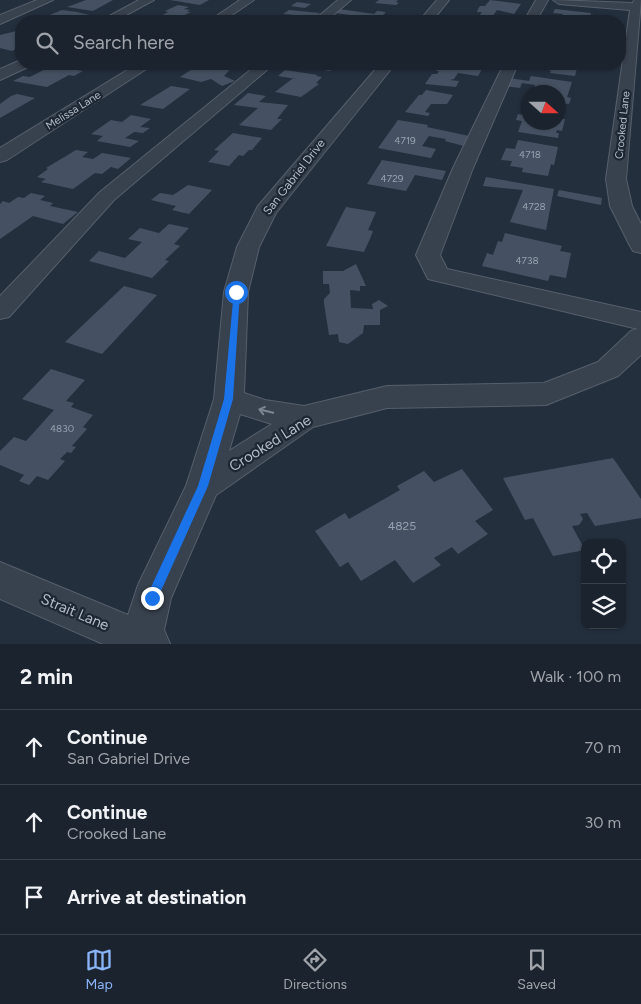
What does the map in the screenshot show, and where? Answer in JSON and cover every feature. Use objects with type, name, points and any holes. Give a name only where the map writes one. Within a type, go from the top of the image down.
[{"type":"street","points":[[0,20],[47,0]]},
{"type":"street","points":[[118,15],[148,0]]},
{"type":"street","points":[[224,15],[248,0]]},
{"type":"street","points":[[326,15],[345,0]]},
{"type":"street","points":[[430,15],[443,0]]},
{"type":"street","points":[[533,15],[542,0]]},
{"type":"street","points":[[559,0],[639,5]]},
{"type":"street","name":"Crooked Lane","points":[[639,5],[616,179],[621,206],[641,246]]},
{"type":"street","points":[[0,75],[15,68]]},
{"type":"street","name":"Melissa Lane","points":[[0,156],[137,70]]},
{"type":"street","points":[[0,311],[107,196],[260,70]]},
{"type":"street","name":"San Gabriel Drive","points":[[203,486],[229,399],[236,292],[248,247],[266,211],[383,70]]},
{"type":"street","points":[[508,70],[463,168],[428,255],[437,274],[641,321]]},
{"type":"street","name":"Crooked Lane","points":[[203,486],[304,418],[387,397],[546,394],[608,368],[638,342],[641,337]]},
{"type":"street","points":[[229,399],[264,411],[304,418]]},
{"type":"street","points":[[144,643],[152,598],[203,486]]},
{"type":"street","name":"Strait Lane","points":[[0,580],[144,643]]},
{"type":"building","points":[[86,0],[113,0],[93,11],[67,7]]},
{"type":"building","points":[[170,0],[209,0],[200,5]]},
{"type":"building","points":[[379,0],[398,0],[396,2],[399,3],[396,5],[375,3]]},
{"type":"building","points":[[490,0],[521,4],[514,14],[497,10],[493,15],[480,15],[482,12],[477,12],[478,9],[480,6],[485,6]]},
{"type":"building","points":[[297,2],[311,4],[305,8],[291,6]]},
{"type":"building","points":[[178,5],[189,7],[184,9],[190,10],[187,12],[191,12],[185,15],[163,15],[168,12],[165,11]]},
{"type":"building","points":[[339,9],[374,14],[377,11],[386,12],[383,15],[335,13]]},
{"type":"building","points":[[555,9],[591,13],[590,15],[563,15],[553,13]]},
{"type":"building","points":[[62,10],[90,15],[50,15]]},
{"type":"building","points":[[289,10],[320,13],[318,15],[283,14]]},
{"type":"building","points":[[15,31],[15,49],[12,51],[0,48],[0,35]]},
{"type":"building","points":[[43,70],[83,71],[74,76],[69,75],[47,87],[13,81],[23,76],[30,77]]},
{"type":"building","points":[[191,70],[229,70],[224,76],[235,81],[222,86],[211,79],[201,82],[180,77]]},
{"type":"building","points":[[285,70],[322,77],[316,83],[319,84],[301,97],[275,92],[292,79],[296,79],[278,76]]},
{"type":"building","points":[[481,70],[478,76],[458,73],[454,79],[450,80],[459,81],[456,87],[425,84],[432,74],[437,74],[439,71],[436,71]]},
{"type":"building","points":[[548,70],[576,70],[575,76],[550,73],[551,71]]},
{"type":"building","points":[[531,76],[572,82],[567,97],[571,98],[569,104],[566,104],[566,85],[522,83],[520,88],[505,86],[509,78],[529,81]]},
{"type":"building","points":[[171,86],[190,89],[163,109],[140,105]]},
{"type":"building","points":[[426,90],[453,95],[447,104],[431,104],[425,112],[430,113],[428,116],[405,112],[419,95],[422,95]]},
{"type":"building","points":[[248,93],[266,96],[259,102],[288,105],[277,119],[282,119],[271,130],[239,125],[258,108],[234,105]]},
{"type":"building","points":[[17,94],[35,98],[0,118],[0,104]]},
{"type":"building","points":[[518,114],[521,115],[521,121],[516,120]]},
{"type":"building","points":[[131,115],[151,119],[140,127],[150,128],[143,133],[134,132],[125,138],[139,141],[130,147],[97,141],[103,136],[91,134],[111,120],[122,122]]},
{"type":"building","points":[[398,120],[428,125],[427,127],[469,136],[464,146],[445,141],[446,139],[429,136],[422,146],[436,149],[431,158],[378,148]]},
{"type":"building","points":[[521,124],[521,130],[557,130],[556,133],[559,133],[558,138],[518,132]]},
{"type":"building","points":[[233,133],[262,138],[252,150],[249,150],[243,156],[239,155],[229,166],[208,162],[219,151],[214,150]]},
{"type":"building","points":[[518,140],[558,147],[554,165],[551,164],[548,176],[522,172],[523,168],[510,166],[512,161],[501,160],[506,148],[515,149]]},
{"type":"building","points":[[76,150],[88,152],[82,157],[93,159],[102,153],[131,158],[118,169],[111,167],[102,174],[95,173],[73,189],[41,182],[46,179],[37,177],[48,169],[46,168]]},
{"type":"building","points":[[382,160],[446,171],[442,180],[415,175],[406,191],[367,184]]},
{"type":"building","points":[[486,177],[554,189],[546,230],[510,222],[523,190],[483,186]]},
{"type":"building","points":[[188,185],[212,190],[189,214],[172,210],[176,206],[151,200],[160,193],[173,195]]},
{"type":"building","points":[[559,190],[602,198],[601,205],[557,196]]},
{"type":"building","points":[[31,193],[45,196],[40,200],[53,203],[50,206],[78,212],[63,224],[33,216],[0,239],[0,204],[3,201],[9,203],[18,197],[24,198]]},
{"type":"building","points":[[346,207],[376,212],[368,230],[373,231],[364,252],[326,246]]},
{"type":"building","points":[[169,224],[189,228],[174,244],[180,246],[165,260],[169,261],[152,278],[89,261],[99,251],[125,258],[142,242],[128,239],[140,228],[159,233]]},
{"type":"building","points":[[505,233],[562,246],[560,251],[571,253],[566,278],[550,275],[548,281],[482,266],[487,253],[493,255],[498,241],[502,242]]},
{"type":"building","points":[[356,264],[366,286],[360,286],[360,291],[350,290],[351,308],[373,309],[372,304],[379,300],[388,306],[380,310],[380,325],[364,325],[363,333],[348,344],[339,342],[338,334],[329,335],[324,299],[330,293],[329,284],[323,284],[323,271],[343,271]]},
{"type":"building","points":[[124,286],[157,295],[102,354],[65,342]]},
{"type":"building","points":[[51,369],[85,380],[66,401],[74,403],[71,407],[93,415],[83,427],[87,429],[72,446],[76,447],[71,453],[67,452],[60,459],[65,461],[48,480],[37,476],[29,485],[19,481],[24,475],[0,465],[0,451],[14,437],[26,441],[54,410],[22,399]]},
{"type":"building","points":[[613,458],[641,499],[641,518],[595,526],[587,513],[580,514],[583,519],[579,525],[572,526],[581,543],[581,551],[553,556],[533,518],[525,520],[503,478]]},
{"type":"building","points":[[462,469],[493,510],[475,521],[488,534],[458,554],[452,547],[434,558],[441,565],[413,583],[395,560],[361,581],[348,562],[340,567],[315,531],[345,513],[349,519],[400,490],[397,486],[424,471],[434,482]]},
{"type":"route","points":[[152,598],[203,486],[229,399],[236,292]]}]
